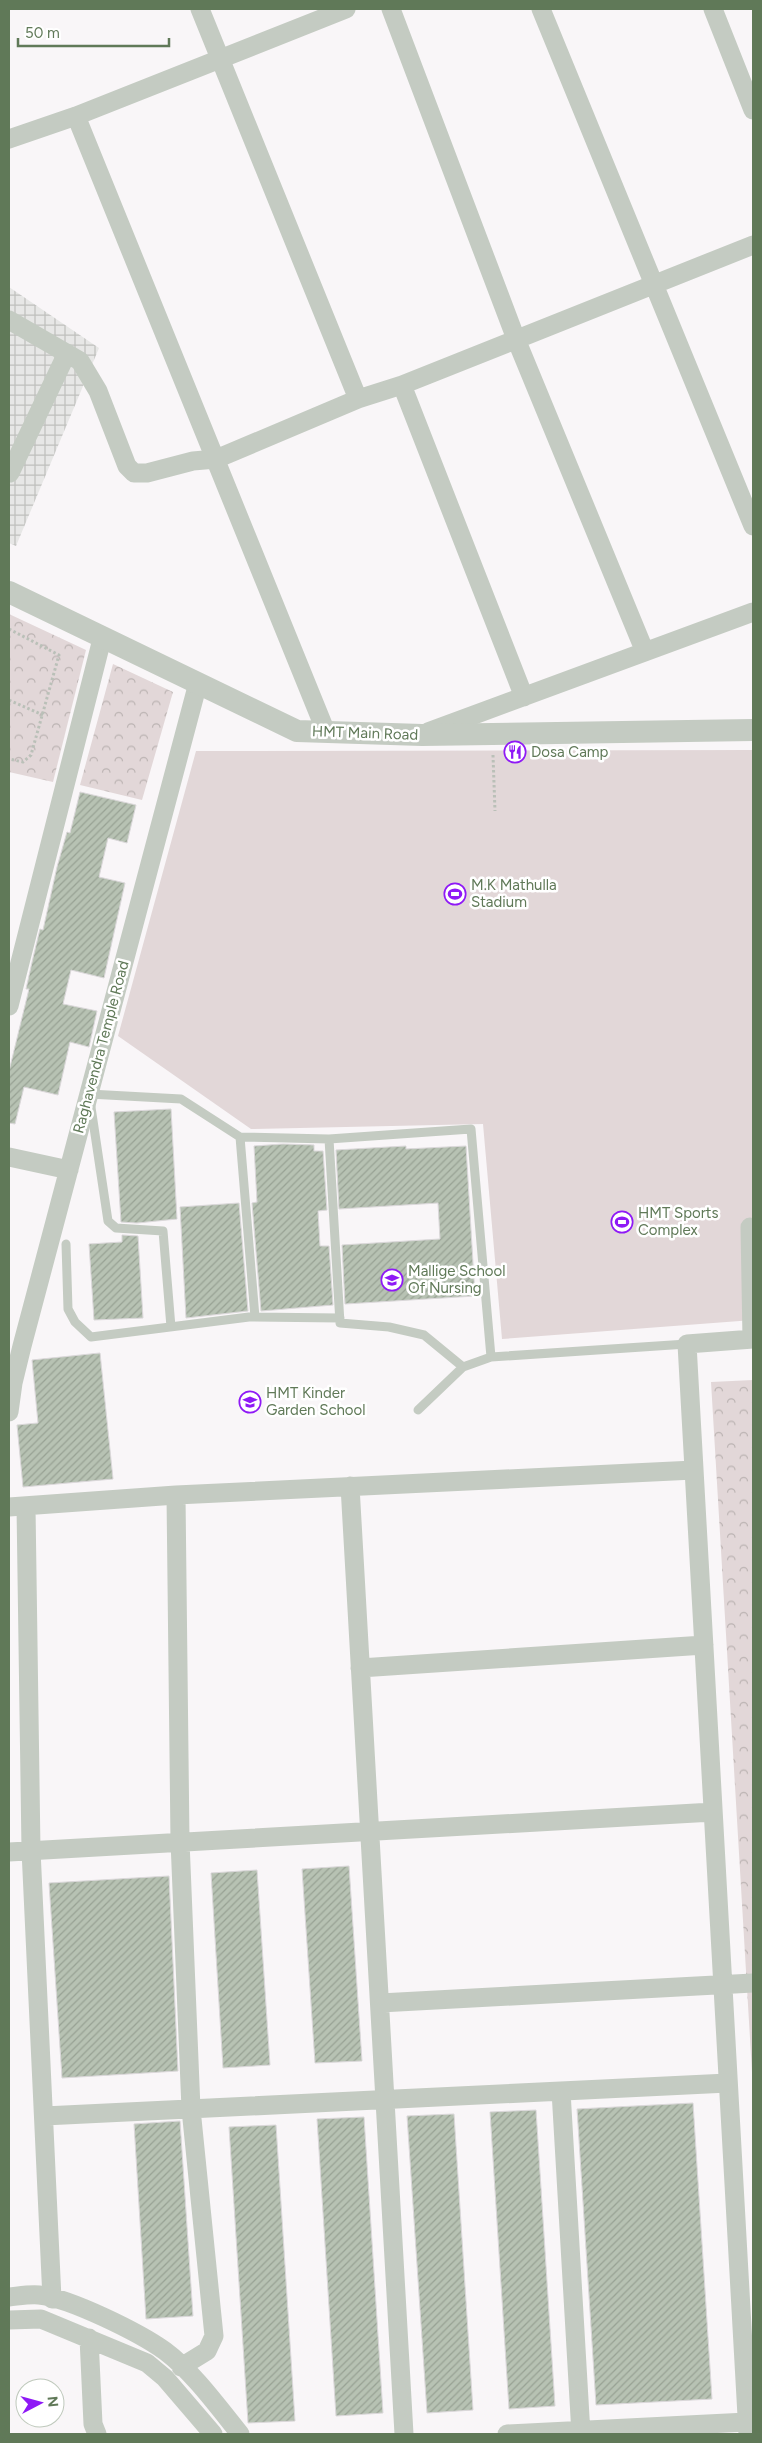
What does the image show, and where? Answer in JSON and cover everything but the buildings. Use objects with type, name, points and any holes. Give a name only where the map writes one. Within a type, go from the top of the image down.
[{"type":"street","points":[[200,9],[358,399]]},
{"type":"street","points":[[9,139],[76,116],[346,9]]},
{"type":"street","points":[[391,9],[516,340],[645,652]]},
{"type":"street","points":[[541,9],[753,526]]},
{"type":"street","points":[[713,9],[753,110]]},
{"type":"street","points":[[76,116],[326,732]]},
{"type":"street","points":[[9,320],[80,361],[98,391],[127,466],[134,473],[147,473],[193,460],[216,459],[358,399],[402,385],[753,245]]},
{"type":"street","points":[[10,473],[67,353]]},
{"type":"street","points":[[402,385],[524,697]]},
{"type":"street","name":"HMT Main Road","points":[[9,592],[102,639],[297,731],[422,735],[753,730]]},
{"type":"street","points":[[422,735],[753,612]]},
{"type":"street","points":[[9,1006],[102,639]]},
{"type":"street","name":"Raghavendra Temple Road","points":[[9,1412],[11,1382],[198,683]]},
{"type":"street","points":[[9,1157],[69,1170]]},
{"type":"street","points":[[506,2434],[748,2428],[687,1344],[753,1339],[750,1227]]},
{"type":"street","points":[[52,2299],[30,1850],[17,1506],[176,1495],[694,1470]]},
{"type":"street","points":[[350,1486],[404,2434]]},
{"type":"street","points":[[176,1495],[180,1841],[191,2109],[214,2336],[207,2351],[181,2368]]},
{"type":"street","points":[[360,1668],[704,1645]]},
{"type":"street","points":[[9,1852],[713,1812]]},
{"type":"street","points":[[380,2003],[753,1983]]},
{"type":"street","points":[[44,2116],[728,2083]]},
{"type":"street","points":[[561,2092],[581,2432]]},
{"type":"street","points":[[9,2296],[40,2295],[83,2308],[166,2352],[203,2389],[240,2434]]},
{"type":"street","points":[[9,2320],[41,2319],[147,2363],[165,2378],[213,2434]]},
{"type":"street","points":[[88,2338],[93,2424],[96,2434]]},
{"type":"lane","points":[[171,1327],[162,1231],[116,1228],[108,1221],[89,1094],[181,1099],[240,1136],[330,1139],[471,1129],[491,1358]]},
{"type":"lane","points":[[240,1136],[255,1317]]},
{"type":"lane","points":[[330,1139],[340,1322],[389,1327],[424,1335],[463,1367]]},
{"type":"lane","points":[[66,1244],[68,1309],[75,1322],[91,1337],[255,1317],[340,1318]]},
{"type":"lane","points":[[418,1410],[463,1367],[491,1358],[687,1344]]},
{"type":"path","points":[[9,629],[59,655],[31,755],[23,762],[9,759]]},
{"type":"path","points":[[9,700],[43,715]]},
{"type":"path","points":[[492,734],[495,811]]},
{"type":"shaded area","points":[[9,287],[99,348],[16,546],[9,543]]},
{"type":"green space","points":[[9,614],[86,650],[53,782],[9,772]]},
{"type":"green space","points":[[113,664],[173,692],[142,800],[80,785]]},
{"type":"green space","name":"M.K Mathulla Stadium","points":[[753,750],[753,1320],[502,1339],[483,1124],[251,1129],[118,1036],[196,751]]},
{"type":"green space","points":[[753,1380],[753,2089],[711,1382]]},
{"type":"place","name":"Dosa Camp","points":[[515,752]]},
{"type":"place","name":"M.K Mathulla Stadium","points":[[455,894]]},
{"type":"place","name":"HMT Sports Complex","points":[[622,1222]]},
{"type":"place","name":"Mallige School Of Nursing","points":[[392,1280]]},
{"type":"place","name":"HMT Kinder Garden School","points":[[250,1402]]}]
